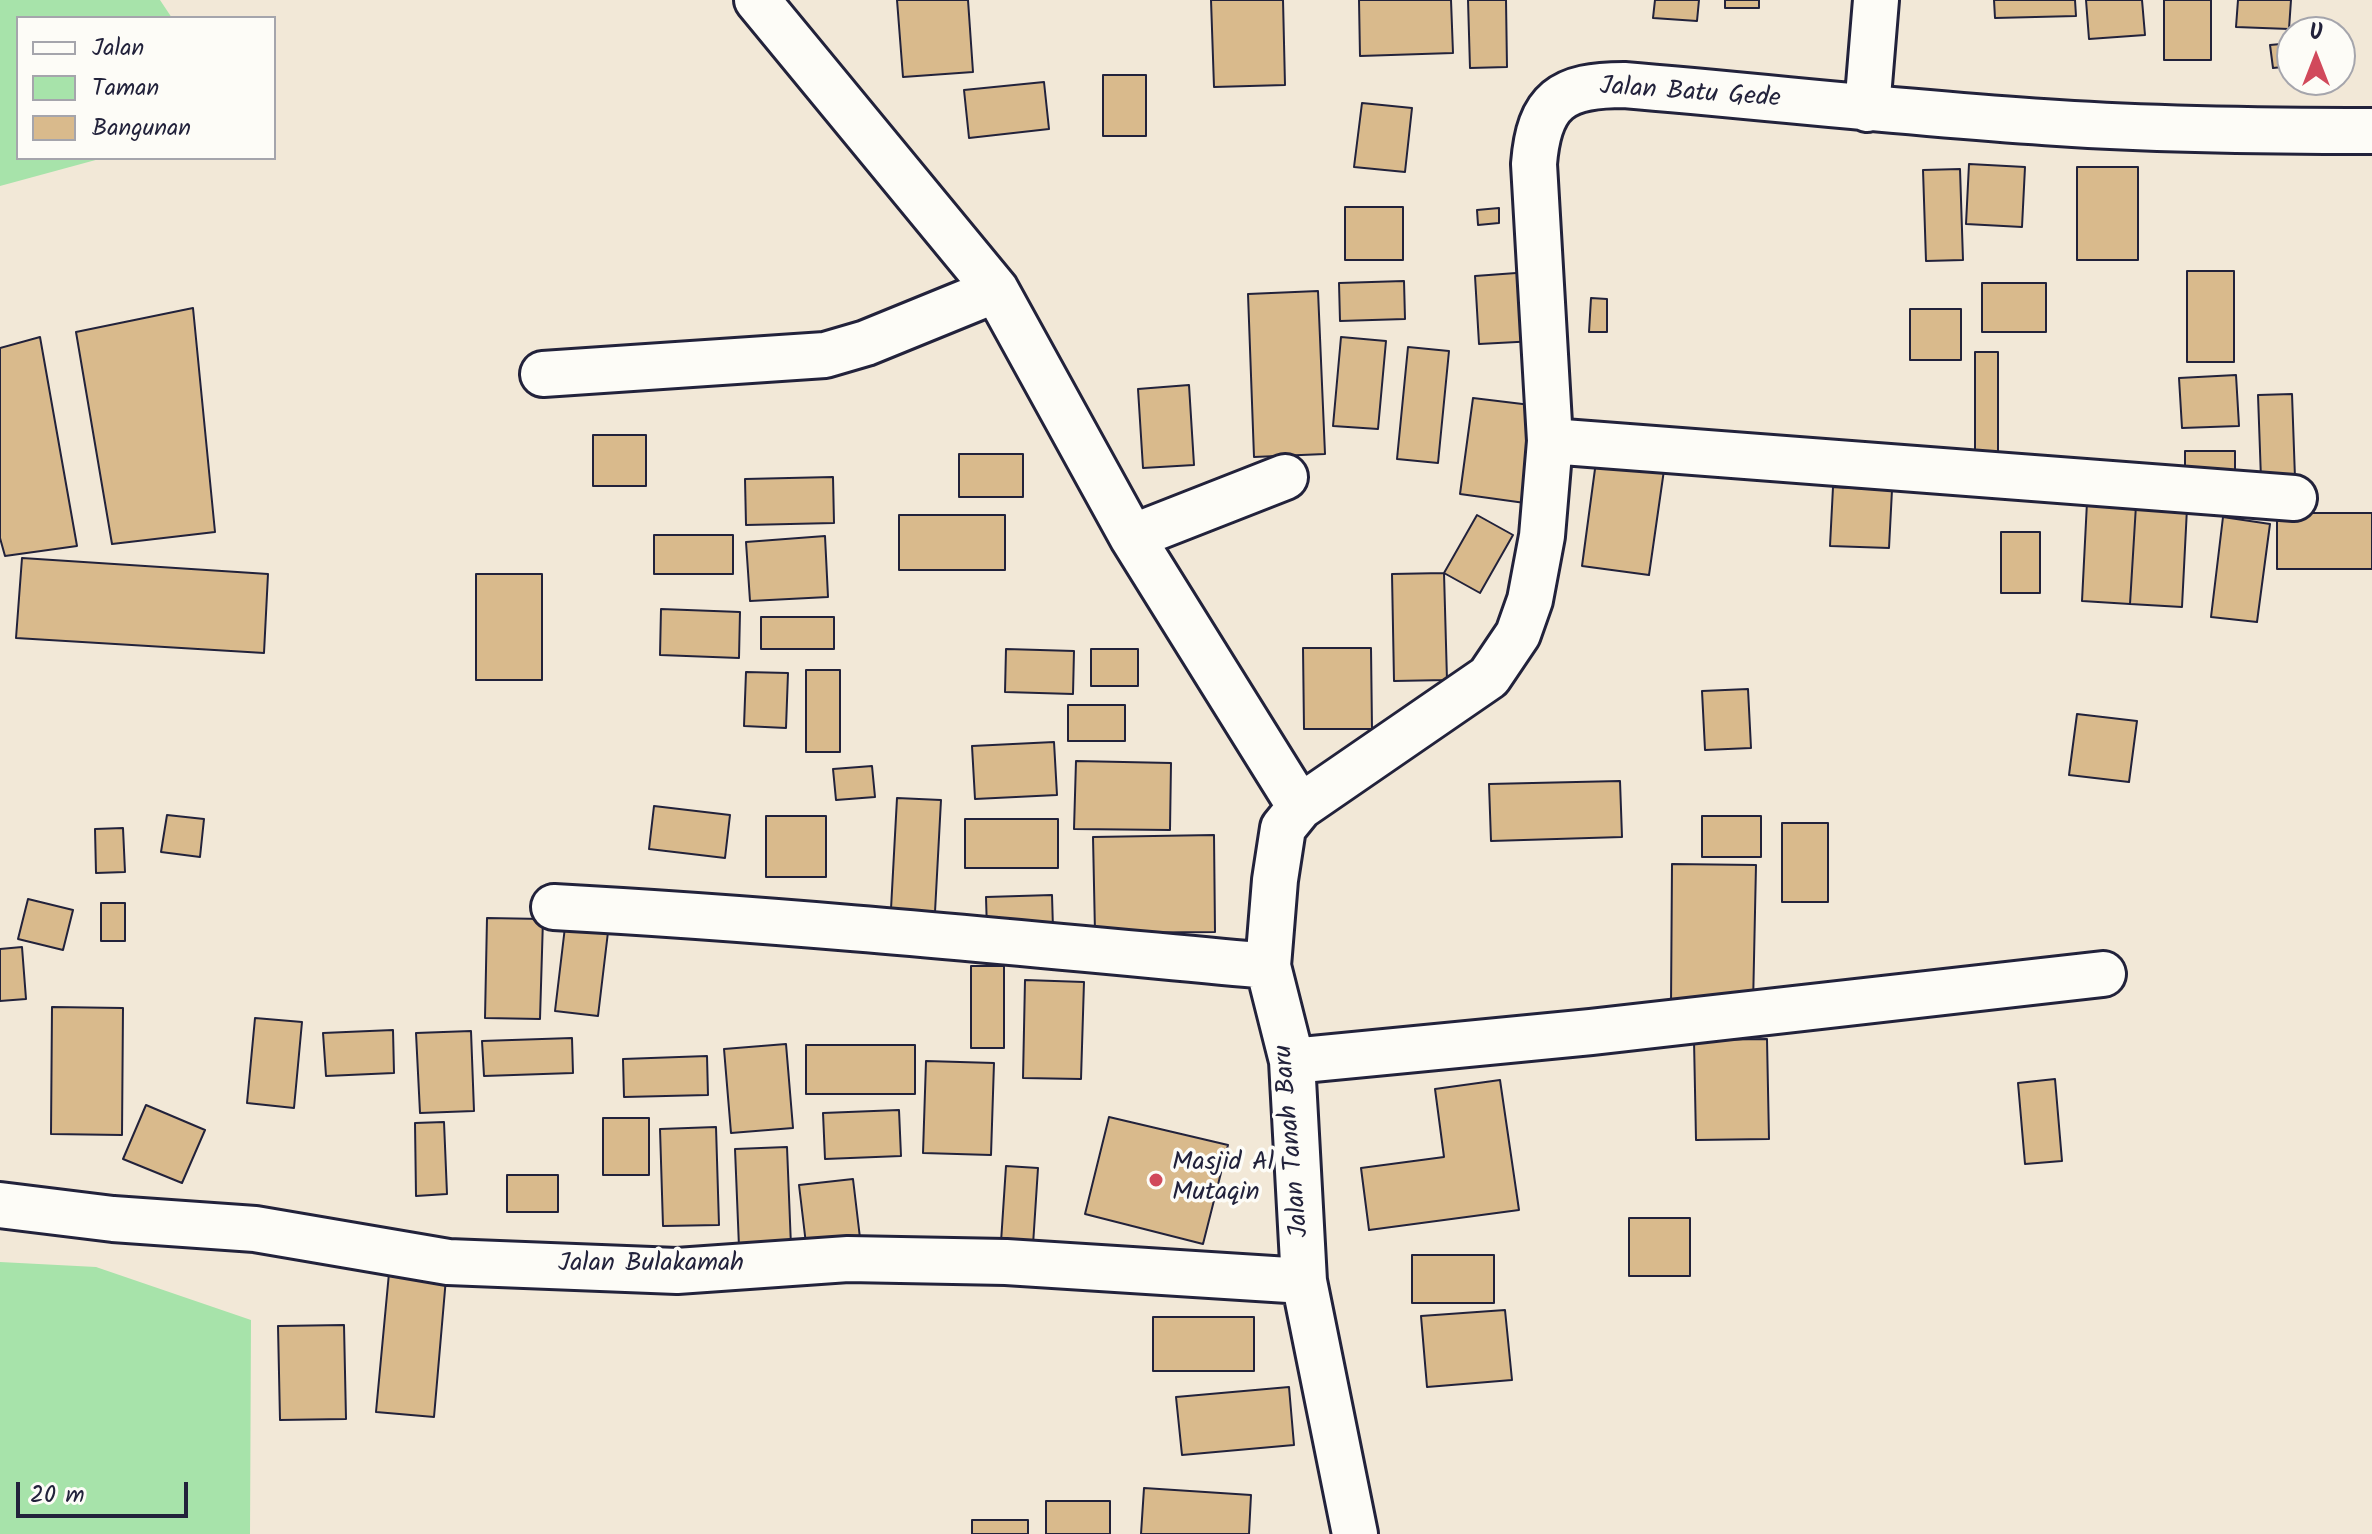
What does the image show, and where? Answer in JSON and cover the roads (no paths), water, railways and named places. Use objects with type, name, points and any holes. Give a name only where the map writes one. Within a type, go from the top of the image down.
[{"type":"street","points":[[757,0],[996,290],[1132,537],[1300,807]]},
{"type":"street","points":[[1867,109],[1876,0]]},
{"type":"street","name":"Jalan Batu Gede","points":[[1489,677],[1518,634],[1530,600],[1542,536],[1550,441],[1534,164],[1536,142],[1544,116],[1555,101],[1574,91],[1602,85],[1624,85],[1867,109],[2179,130],[2372,131]]},
{"type":"street","points":[[543,374],[825,355],[866,343],[996,290]]},
{"type":"street","points":[[1550,441],[2294,498]]},
{"type":"street","points":[[1132,537],[1285,477]]},
{"type":"street","name":"Jalan Tanah Baru","points":[[1355,1534],[1304,1281],[1292,1061],[1268,966],[1283,828],[1300,807],[1489,677]]},
{"type":"street","points":[[554,907],[896,930],[1268,966]]},
{"type":"street","points":[[1292,1061],[1591,1032],[2103,974]]},
{"type":"street","name":"Jalan Bulakamah","points":[[0,1205],[113,1219],[255,1229],[448,1262],[677,1271],[848,1259],[1006,1262],[1304,1281]]},
{"type":"place","name":"Masjid Al Mutaqin","points":[[1156,1180]]}]
